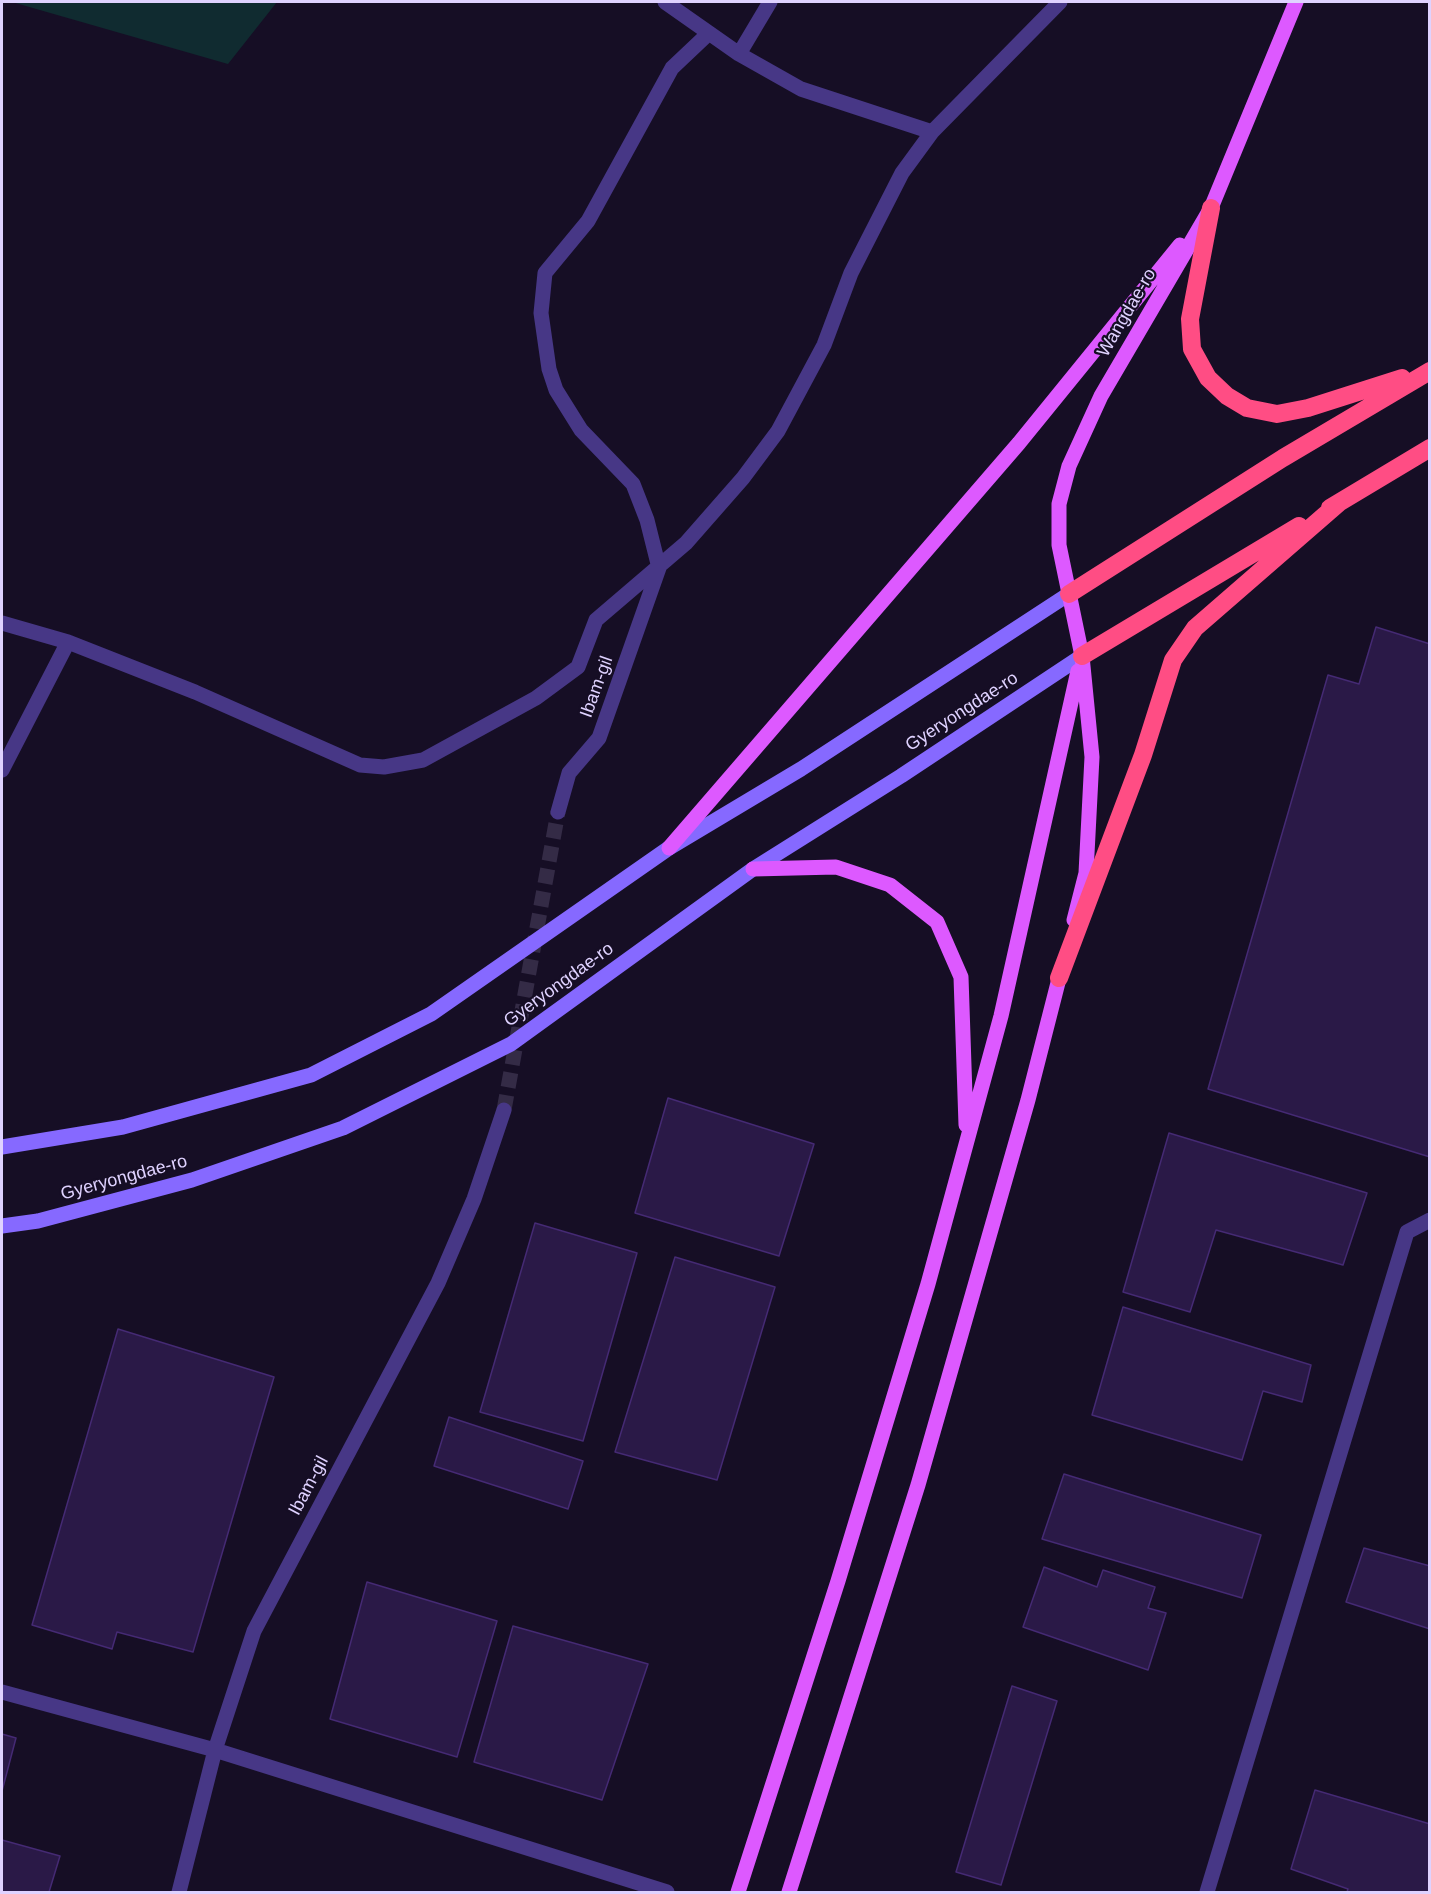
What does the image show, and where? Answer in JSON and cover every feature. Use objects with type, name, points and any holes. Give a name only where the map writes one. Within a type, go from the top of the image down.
[{"type":"highway","points":[[1211,208],[1190,319],[1192,349],[1208,378],[1227,396],[1247,408],[1276,414],[1308,408],[1430,370]]},
{"type":"highway","points":[[1069,594],[1283,458],[1430,370]]},
{"type":"highway","points":[[1082,656],[1430,448]]},
{"type":"highway","points":[[1059,978],[1143,755],[1173,660],[1195,628],[1340,502]]},
{"type":"main road","name":"Wangdae-ro","points":[[789,1893],[918,1485],[1028,1100],[1086,873],[1092,757],[1082,656],[1059,545],[1059,504],[1069,466],[1101,396],[1211,208],[1296,2]]},
{"type":"main road","points":[[669,848],[1018,443],[1211,208]]},
{"type":"main road","points":[[2,1147],[123,1127],[311,1075],[430,1014],[669,848],[801,769],[1069,594]]},
{"type":"main road","points":[[738,1893],[838,1581],[928,1284],[1001,1016],[1082,656]]},
{"type":"main road","name":"Gyeryongdae-ro","points":[[2,1226],[38,1221],[192,1180],[343,1128],[511,1044],[753,869],[902,776],[1082,656]]},
{"type":"main road","points":[[753,869],[836,867],[890,885],[937,922],[961,977],[966,1145]]},
{"type":"street","points":[[665,2],[739,54],[801,88],[932,132]]},
{"type":"street","points":[[739,54],[770,2]]},
{"type":"street","points":[[2,623],[68,642],[195,692],[360,765],[384,767],[423,760],[536,698],[578,667],[596,620],[686,543],[742,478],[778,431],[824,345],[851,273],[902,173],[932,132],[1060,2]]},
{"type":"street","points":[[659,568],[648,520],[633,484],[581,430],[556,390],[549,369],[541,313],[545,273],[588,221],[672,68],[709,33]]},
{"type":"street","name":"Ibam-gil","points":[[558,812],[569,772],[599,738],[659,568]]},
{"type":"street","points":[[2,770],[68,642]]},
{"type":"street","name":"Ibam-gil","points":[[179,1893],[215,1750],[254,1631],[438,1283],[474,1199],[504,1110]]},
{"type":"street","points":[[1207,1893],[1407,1232],[1430,1220]]},
{"type":"street","points":[[2,1692],[215,1750],[668,1893]]},
{"type":"green space","points":[[12,2],[277,2],[228,64]]},
{"type":"building","points":[[1376,627],[1430,644],[1430,1157],[1208,1089],[1328,675],[1359,684]]},
{"type":"building","points":[[668,1098],[814,1144],[779,1256],[635,1213]]},
{"type":"building","points":[[1169,1133],[1367,1193],[1343,1265],[1216,1230],[1190,1312],[1123,1292]]},
{"type":"building","points":[[535,1223],[637,1253],[583,1441],[480,1412]]},
{"type":"building","points":[[675,1257],[775,1287],[717,1480],[615,1452]]},
{"type":"building","points":[[1123,1307],[1311,1365],[1302,1402],[1263,1391],[1242,1460],[1092,1415]]},
{"type":"building","points":[[118,1329],[274,1377],[193,1652],[117,1632],[112,1649],[32,1625]]},
{"type":"building","points":[[449,1417],[583,1461],[568,1509],[434,1466]]},
{"type":"building","points":[[1064,1474],[1261,1535],[1242,1598],[1042,1539]]},
{"type":"building","points":[[1364,1548],[1430,1566],[1430,1629],[1346,1602]]},
{"type":"building","points":[[1044,1567],[1097,1587],[1103,1570],[1155,1587],[1148,1608],[1166,1613],[1148,1670],[1023,1627]]},
{"type":"building","points":[[367,1582],[497,1621],[457,1757],[330,1719]]},
{"type":"building","points":[[513,1626],[648,1664],[602,1800],[474,1762]]},
{"type":"building","points":[[1012,1686],[1057,1701],[1001,1885],[956,1872]]},
{"type":"building","points":[[2,1734],[16,1738],[2,1791]]},
{"type":"building","points":[[1315,1790],[1430,1824],[1430,1892],[1347,1892],[1348,1889],[1291,1869]]},
{"type":"building","points":[[2,1840],[60,1856],[49,1892],[2,1892]]},
{"type":"tunnel","points":[[504,1110],[558,812]]}]
